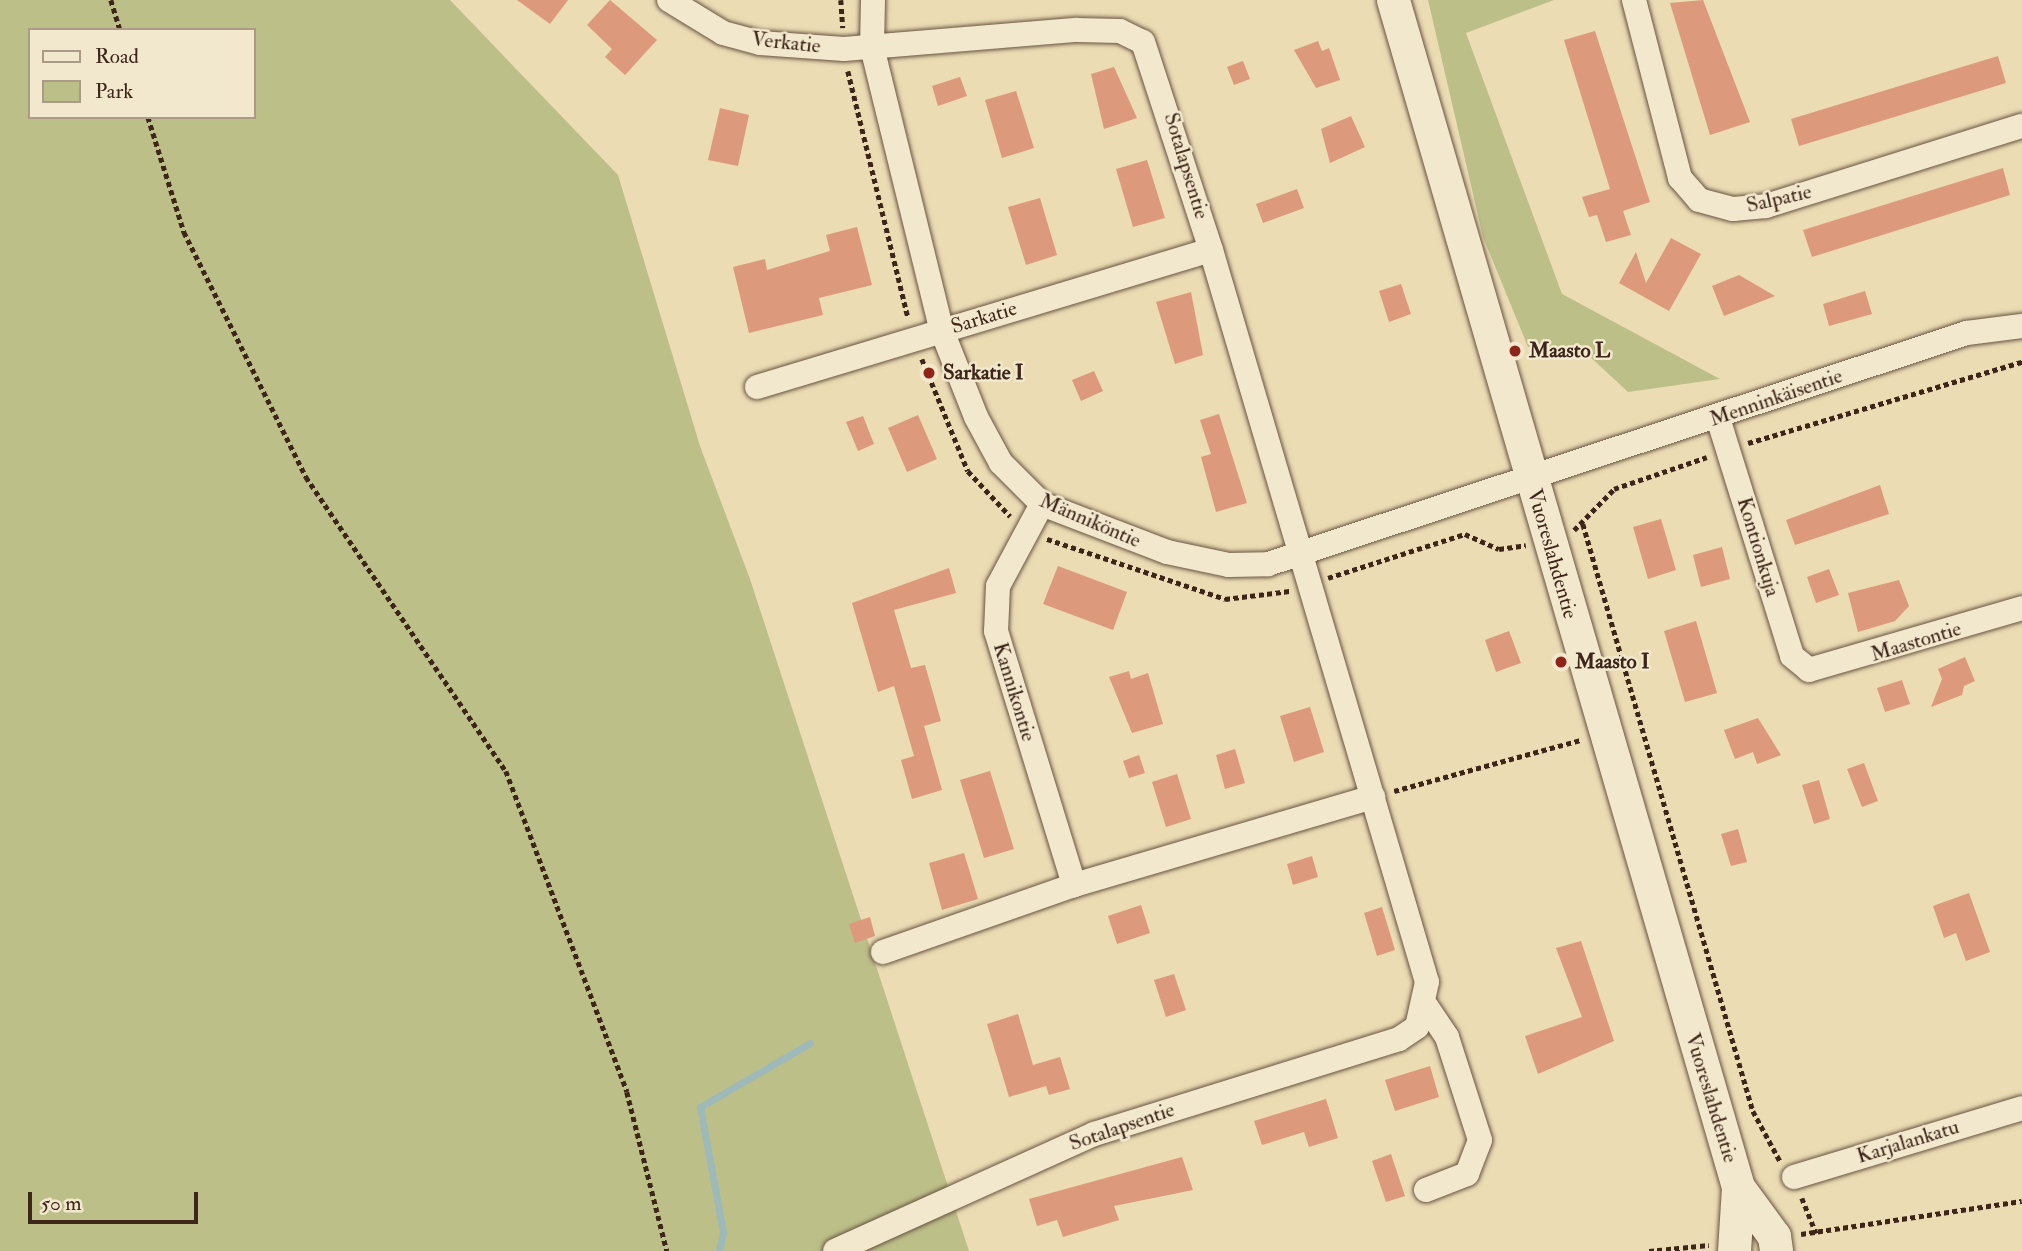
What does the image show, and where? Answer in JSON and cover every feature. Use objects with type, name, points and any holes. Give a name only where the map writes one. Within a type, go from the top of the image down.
[{"type":"street","name":"Verkatie","points":[[669,0],[723,33],[760,43],[844,49],[872,47]]},
{"type":"street","name":"Vuoreslahdentie","points":[[1393,0],[1603,734],[1738,1187],[1775,1244]]},
{"type":"street","name":"Salpatie","points":[[1634,0],[1680,177],[1699,200],[1733,209],[1766,206],[2022,126]]},
{"type":"street","name":"Männiköntie","points":[[873,1],[872,47],[942,331],[1001,463],[1042,505],[1167,552],[1229,565],[1268,564],[1531,477]]},
{"type":"street","name":"Sotalapsentie","points":[[835,1251],[1094,1134],[1399,1039],[1422,1017],[1414,926],[1373,797],[1211,250],[1143,42],[1120,31],[1077,30],[872,47]]},
{"type":"street","name":"Sarkatie","points":[[757,387],[1211,250]]},
{"type":"street","name":"Menninkäisentie","points":[[1531,477],[1718,418],[1967,333],[2022,326]]},
{"type":"street","name":"Kontionkuja","points":[[1718,418],[1792,656],[1809,670]]},
{"type":"street","name":"Kannikontie","points":[[1042,505],[998,586],[996,631],[1074,886]]},
{"type":"street","name":"Maastontie","points":[[1809,670],[2022,608]]},
{"type":"street","points":[[883,952],[1074,886],[1373,797]]},
{"type":"street","points":[[1422,1017],[1447,1037],[1480,1140],[1467,1174],[1426,1190]]},
{"type":"street","name":"Karjalankatu","points":[[1794,1177],[2022,1108]]},
{"type":"street","name":"Vuoreslahdentie","points":[[1733,1247],[1738,1187]]},
{"type":"path","points":[[111,0],[119,28]]},
{"type":"path","points":[[841,0],[844,49],[914,341],[968,471],[1027,530],[1084,556],[1225,599],[1276,596],[1465,534],[1499,549],[1547,538],[1583,524],[1614,489],[1728,449],[2022,362]]},
{"type":"path","points":[[149,119],[184,232],[306,477],[506,771],[627,1092],[667,1251]]},
{"type":"path","points":[[1583,524],[1753,1111],[1767,1146],[1794,1177],[1816,1233]]},
{"type":"path","points":[[1373,797],[1603,734]]},
{"type":"path","points":[[1775,1244],[1816,1233],[2022,1201]]},
{"type":"path","points":[[1649,1251],[1733,1247]]},
{"type":"green space","points":[[0,0],[450,0],[618,175],[700,446],[750,579],[969,1251],[0,1251]]},
{"type":"green space","points":[[1428,0],[1554,0],[1466,33],[1562,294],[1720,379],[1628,392],[1587,354],[1528,347],[1483,237]]},
{"type":"building","points":[[517,0],[568,0],[550,24]]},
{"type":"building","points":[[610,0],[657,40],[625,75],[605,57],[612,49],[587,25]]},
{"type":"building","points":[[1703,0],[1750,122],[1710,135],[1670,3]]},
{"type":"building","points":[[1595,31],[1650,202],[1623,211],[1631,235],[1606,242],[1597,215],[1589,217],[1582,197],[1610,189],[1564,40]]},
{"type":"building","points":[[1318,41],[1322,51],[1329,48],[1340,80],[1316,88],[1294,50]]},
{"type":"building","points":[[1998,56],[2006,83],[1799,146],[1791,119]]},
{"type":"building","points":[[1243,61],[1250,79],[1234,85],[1227,67]]},
{"type":"building","points":[[1114,67],[1137,118],[1104,129],[1091,74]]},
{"type":"building","points":[[960,77],[967,96],[938,106],[932,86]]},
{"type":"building","points":[[1016,91],[1034,148],[1002,158],[985,100]]},
{"type":"building","points":[[720,108],[749,115],[738,166],[708,160]]},
{"type":"building","points":[[1351,116],[1365,147],[1330,163],[1321,129]]},
{"type":"building","points":[[1147,160],[1165,218],[1133,227],[1116,169]]},
{"type":"building","points":[[2003,168],[2010,195],[1812,257],[1803,230]]},
{"type":"building","points":[[1297,189],[1304,208],[1263,223],[1256,204]]},
{"type":"building","points":[[1040,198],[1057,255],[1026,265],[1008,207]]},
{"type":"building","points":[[857,227],[872,285],[819,298],[823,315],[749,333],[733,267],[765,259],[767,270],[830,251],[826,235]]},
{"type":"building","points":[[1671,238],[1701,254],[1669,311],[1619,283],[1636,252],[1646,283]]},
{"type":"building","points":[[1739,275],[1775,296],[1724,316],[1712,286]]},
{"type":"building","points":[[1401,284],[1411,314],[1389,322],[1379,291]]},
{"type":"building","points":[[1865,291],[1872,314],[1829,326],[1823,304]]},
{"type":"building","points":[[1191,292],[1203,355],[1175,364],[1156,302]]},
{"type":"building","points":[[1094,371],[1103,391],[1081,401],[1072,380]]},
{"type":"building","points":[[1219,414],[1247,503],[1216,512],[1201,457],[1211,454],[1200,420]]},
{"type":"building","points":[[918,415],[937,459],[907,472],[888,428]]},
{"type":"building","points":[[863,416],[874,444],[858,451],[846,422]]},
{"type":"building","points":[[1880,485],[1889,514],[1795,545],[1786,520]]},
{"type":"building","points":[[1661,519],[1676,570],[1648,579],[1633,527]]},
{"type":"building","points":[[1722,547],[1730,579],[1701,587],[1693,555]]},
{"type":"building","points":[[1058,566],[1127,592],[1113,630],[1043,604]]},
{"type":"building","points":[[949,568],[956,593],[894,610],[911,668],[925,665],[941,721],[924,726],[942,790],[912,799],[901,760],[914,756],[894,686],[878,692],[852,603]]},
{"type":"building","points":[[1829,569],[1839,595],[1816,603],[1807,577]]},
{"type":"building","points":[[1899,580],[1909,606],[1895,621],[1858,632],[1848,593]]},
{"type":"building","points":[[1696,621],[1717,693],[1685,702],[1664,631]]},
{"type":"building","points":[[1509,631],[1521,663],[1496,672],[1485,640]]},
{"type":"building","points":[[1965,657],[1975,681],[1964,686],[1962,695],[1931,707],[1942,679],[1938,669]]},
{"type":"building","points":[[1129,671],[1131,679],[1148,673],[1163,724],[1132,733],[1109,677]]},
{"type":"building","points":[[1902,680],[1910,704],[1885,712],[1877,688]]},
{"type":"building","points":[[1310,707],[1324,752],[1294,762],[1280,716]]},
{"type":"building","points":[[1758,718],[1781,755],[1757,764],[1753,752],[1735,759],[1724,730]]},
{"type":"building","points":[[1235,749],[1245,783],[1225,789],[1216,755]]},
{"type":"building","points":[[1139,755],[1145,773],[1129,778],[1123,761]]},
{"type":"building","points":[[1864,763],[1878,801],[1862,807],[1847,769]]},
{"type":"building","points":[[990,771],[1014,849],[984,858],[960,780]]},
{"type":"building","points":[[1177,774],[1191,819],[1166,827],[1152,782]]},
{"type":"building","points":[[1819,780],[1830,819],[1814,824],[1802,785]]},
{"type":"building","points":[[1738,829],[1747,862],[1731,866],[1721,834]]},
{"type":"building","points":[[964,853],[978,899],[942,910],[929,863]]},
{"type":"building","points":[[1312,856],[1318,877],[1293,885],[1287,864]]},
{"type":"building","points":[[1969,893],[1990,952],[1966,961],[1956,933],[1944,938],[1933,906]]},
{"type":"building","points":[[1141,905],[1150,933],[1117,944],[1108,916]]},
{"type":"building","points":[[1382,907],[1395,950],[1377,956],[1364,913]]},
{"type":"building","points":[[870,917],[875,936],[855,943],[849,924]]},
{"type":"building","points":[[1581,941],[1614,1041],[1538,1074],[1525,1036],[1582,1017],[1556,948]]},
{"type":"building","points":[[1174,974],[1186,1010],[1166,1017],[1154,980]]},
{"type":"building","points":[[1018,1014],[1033,1065],[1060,1057],[1070,1089],[1049,1095],[1046,1086],[1009,1097],[987,1024]]},
{"type":"building","points":[[1430,1066],[1439,1097],[1395,1111],[1385,1080]]},
{"type":"building","points":[[1326,1099],[1338,1138],[1309,1147],[1304,1132],[1262,1145],[1254,1121]]},
{"type":"building","points":[[1391,1154],[1405,1196],[1386,1202],[1372,1161]]},
{"type":"building","points":[[1182,1157],[1193,1190],[1114,1206],[1119,1220],[1063,1237],[1057,1220],[1037,1226],[1029,1199]]},
{"type":"waterway","points":[[719,1251],[723,1232],[700,1107],[810,1043]]},
{"type":"place","name":"Maasto L","points":[[1515,351]]},
{"type":"place","name":"Sarkatie I","points":[[929,373]]},
{"type":"place","name":"Maasto I","points":[[1561,662]]}]
